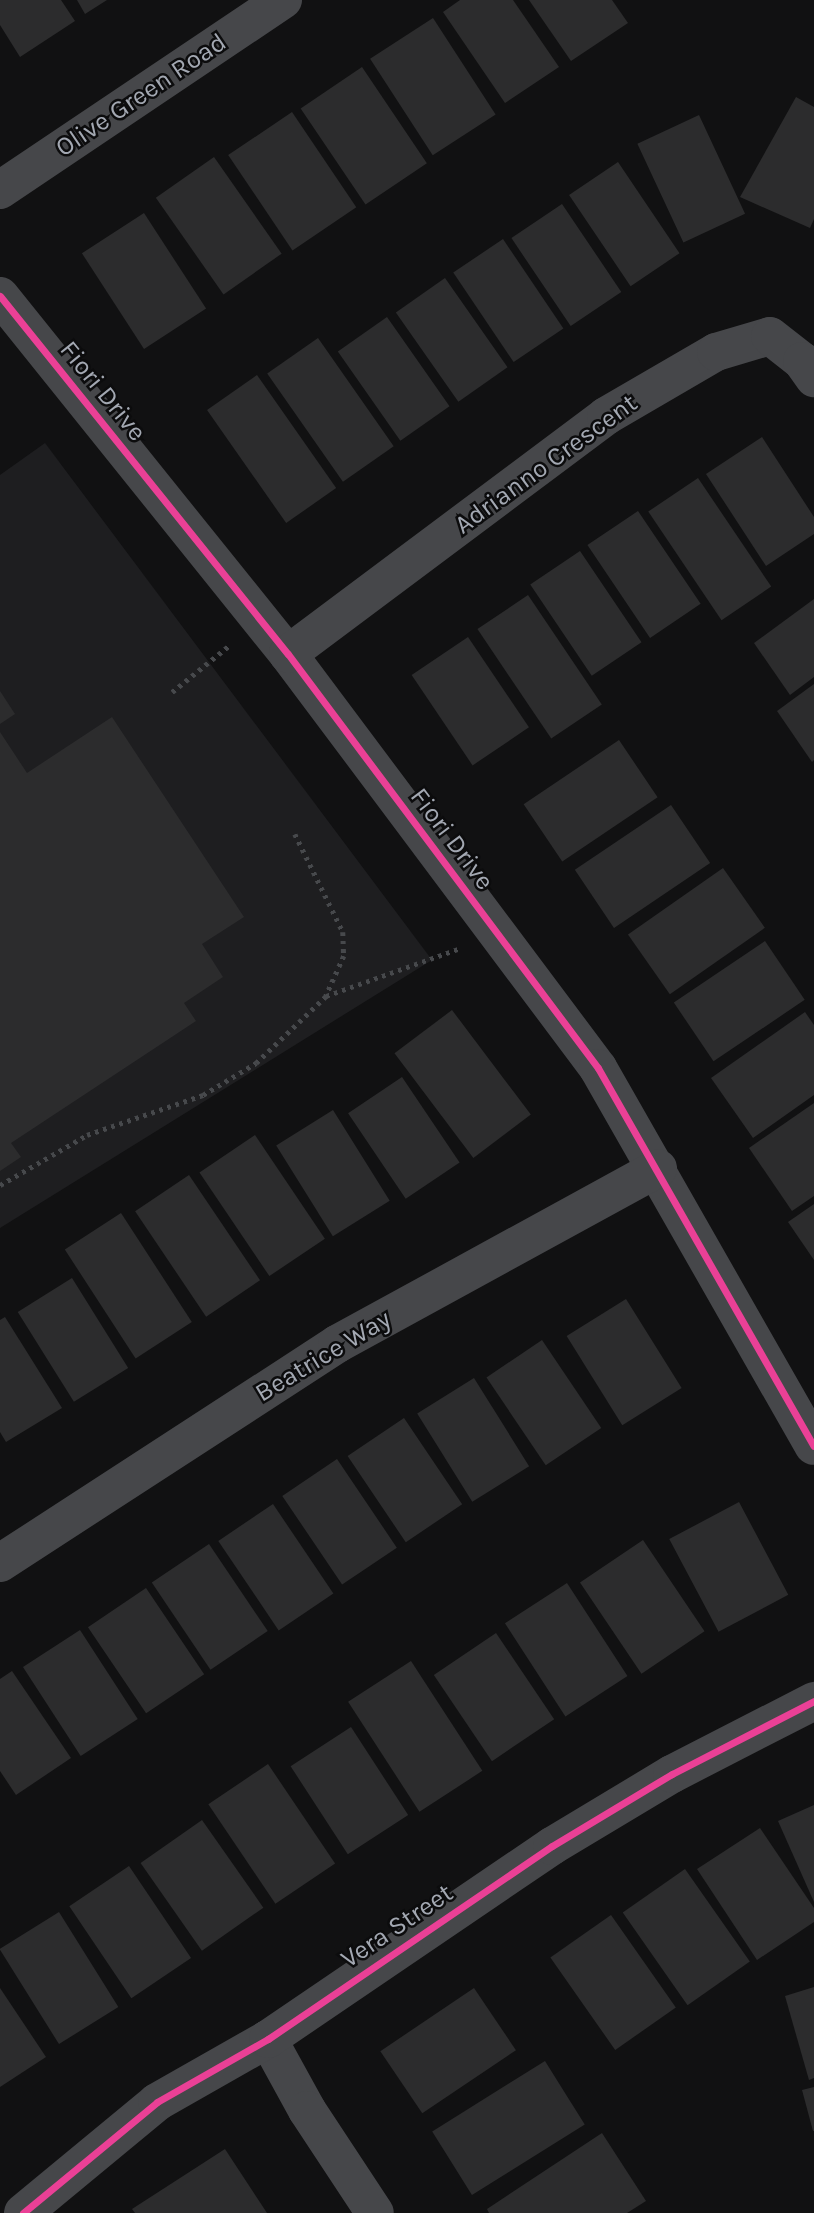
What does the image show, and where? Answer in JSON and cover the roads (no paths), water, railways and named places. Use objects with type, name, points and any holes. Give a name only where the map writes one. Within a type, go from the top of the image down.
[{"type":"street","name":"Olive Green Road","points":[[0,190],[282,0]]},
{"type":"street","name":"Fiori Drive","points":[[0,296],[288,654],[598,1068],[658,1168],[814,1446]]},
{"type":"street","name":"Adrianno Crescent","points":[[288,654],[606,415],[716,352],[770,336],[802,361],[814,378]]},
{"type":"street","name":"Beatrice Way","points":[[0,1563],[337,1344],[658,1168]]},
{"type":"street","name":"Vera Street","points":[[23,2213],[157,2102],[268,2039],[552,1846],[672,1774],[814,1701]]},
{"type":"street","points":[[268,2039],[307,2110],[375,2213]]}]
